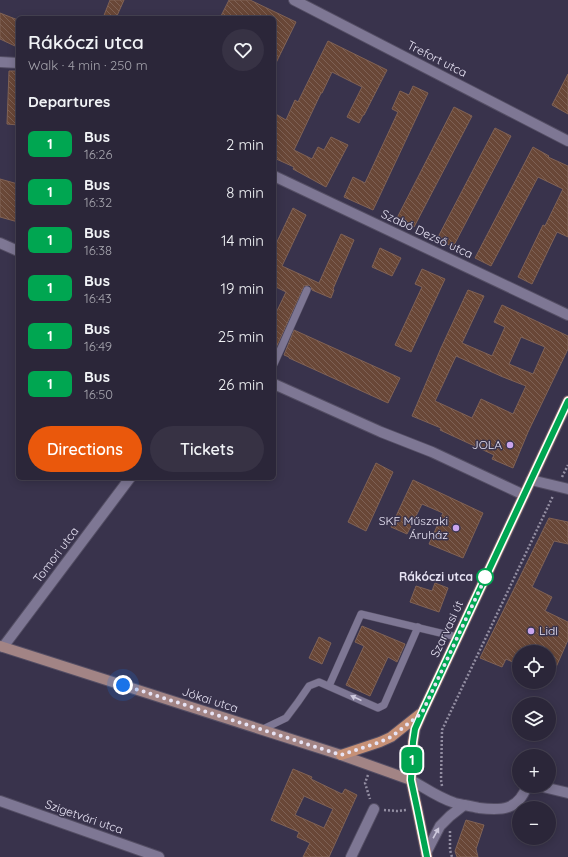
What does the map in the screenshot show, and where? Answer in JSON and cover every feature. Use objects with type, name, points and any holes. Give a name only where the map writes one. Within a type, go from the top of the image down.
[{"type":"main road","name":"Szarvasi út","points":[[426,855],[411,780],[415,729],[568,401]]},
{"type":"main road","name":"Jókai utca","points":[[2,646],[341,755],[411,780]]},
{"type":"main road","points":[[341,755],[391,737],[422,713]]},
{"type":"street","name":"Trefort utca","points":[[294,0],[568,141]]},
{"type":"street","points":[[0,62],[16,63]]},
{"type":"street","name":"Szabó Dezső utca","points":[[276,177],[568,315]]},
{"type":"street","points":[[0,243],[16,250]]},
{"type":"street","points":[[276,385],[381,432],[432,452],[524,495]]},
{"type":"street","name":"Tomori utca","points":[[2,646],[128,480]]},
{"type":"street","points":[[531,480],[563,488]]},
{"type":"street","points":[[411,780],[455,803],[494,810],[506,808],[518,802],[524,793]]},
{"type":"street","points":[[556,790],[568,793]]},
{"type":"street","name":"Szigetvári utca","points":[[0,801],[159,857]]},
{"type":"street","points":[[426,855],[440,826],[464,805]]},
{"type":"street","points":[[351,857],[374,809]]},
{"type":"lane","points":[[276,360],[307,290]]},
{"type":"lane","points":[[329,686],[361,614],[457,637]]},
{"type":"lane","points":[[261,730],[286,718],[309,686],[319,682],[378,708],[384,705],[418,627]]},
{"type":"path","points":[[443,798],[441,780],[442,730],[563,488]]},
{"type":"path","points":[[450,816],[450,850],[452,857]]},
{"type":"building","points":[[110,0],[124,0],[117,16],[104,16]]},
{"type":"building","points":[[229,0],[250,0],[296,22],[276,63],[276,16],[221,16]]},
{"type":"building","points":[[0,13],[16,19],[16,44],[15,46],[0,39]]},
{"type":"building","points":[[328,41],[387,70],[359,123],[347,117],[362,87],[332,72],[321,93],[294,150],[312,159],[318,147],[324,150],[331,137],[348,145],[326,187],[293,169],[294,167],[276,159],[276,114],[286,120],[295,100],[298,102]]},
{"type":"building","points":[[9,71],[16,71],[16,125],[7,124]]},
{"type":"building","points":[[568,74],[568,114],[552,105]]},
{"type":"building","points":[[413,86],[428,93],[373,210],[344,197],[353,177],[365,183],[398,112],[392,109],[400,91],[409,95]]},
{"type":"building","points":[[454,107],[472,116],[414,227],[397,218]]},
{"type":"building","points":[[495,128],[511,136],[453,247],[437,239]]},
{"type":"building","points":[[533,147],[549,156],[548,157],[568,166],[568,237],[557,232],[532,284],[518,277],[543,225],[545,226],[563,189],[538,177],[491,266],[475,258]]},
{"type":"building","points":[[0,179],[16,183],[16,221],[0,217]]},
{"type":"building","points":[[293,208],[306,215],[282,266],[319,283],[341,234],[354,240],[333,289],[331,298],[312,290],[309,285],[304,286],[276,348],[276,313],[286,292],[276,287],[276,244]]},
{"type":"building","points":[[380,248],[401,258],[392,276],[372,267]]},
{"type":"building","points":[[422,269],[445,279],[411,352],[395,345],[422,287],[415,284]]},
{"type":"building","points":[[468,290],[484,296],[462,343],[492,356],[505,327],[494,322],[502,305],[568,336],[568,349],[528,432],[513,468],[492,459],[494,455],[440,430],[441,428],[412,416]],"holes":[[[521,337],[545,347],[533,374],[509,364]],[[456,356],[526,386],[513,414],[481,399],[472,418],[435,401]]]},
{"type":"building","points":[[294,330],[400,378],[388,403],[284,355]]},
{"type":"building","points":[[376,463],[393,472],[366,531],[348,522]]},
{"type":"building","points":[[413,480],[483,513],[463,558],[429,544],[443,513],[422,504],[407,534],[391,527]]},
{"type":"building","name":"Lidl","points":[[549,518],[568,522],[568,544],[554,541],[532,587],[552,597],[545,611],[568,622],[568,640],[556,667],[556,645],[512,645],[512,662],[506,659],[502,667],[480,658]]},
{"type":"building","points":[[435,583],[448,588],[439,612],[410,602],[416,586],[432,591]]},
{"type":"building","points":[[362,626],[405,644],[397,662],[388,657],[370,696],[346,685],[364,646],[355,642]]},
{"type":"building","points":[[319,637],[331,643],[322,664],[309,658]]},
{"type":"building","points":[[293,769],[312,777],[311,779],[342,794],[345,789],[357,795],[329,857],[303,857],[310,843],[297,837],[299,832],[271,820]],"holes":[[[304,796],[333,809],[324,828],[295,815]]]},
{"type":"building","points":[[466,820],[484,825],[476,849],[478,857],[457,857],[455,851]]},
{"type":"bus line","name":"1","points":[[427,857],[411,780],[415,729],[568,401]]},
{"type":"place","name":"JOLA","points":[[510,445]]},
{"type":"place","name":"SKF Műszaki Áruház","points":[[456,528]]},
{"type":"place","name":"Rákóczi utca","points":[[485,577]]},
{"type":"place","name":"Lidl","points":[[531,631]]},
{"type":"route","points":[[123,685],[341,755],[391,737],[422,713],[487,574],[485,577]]}]
